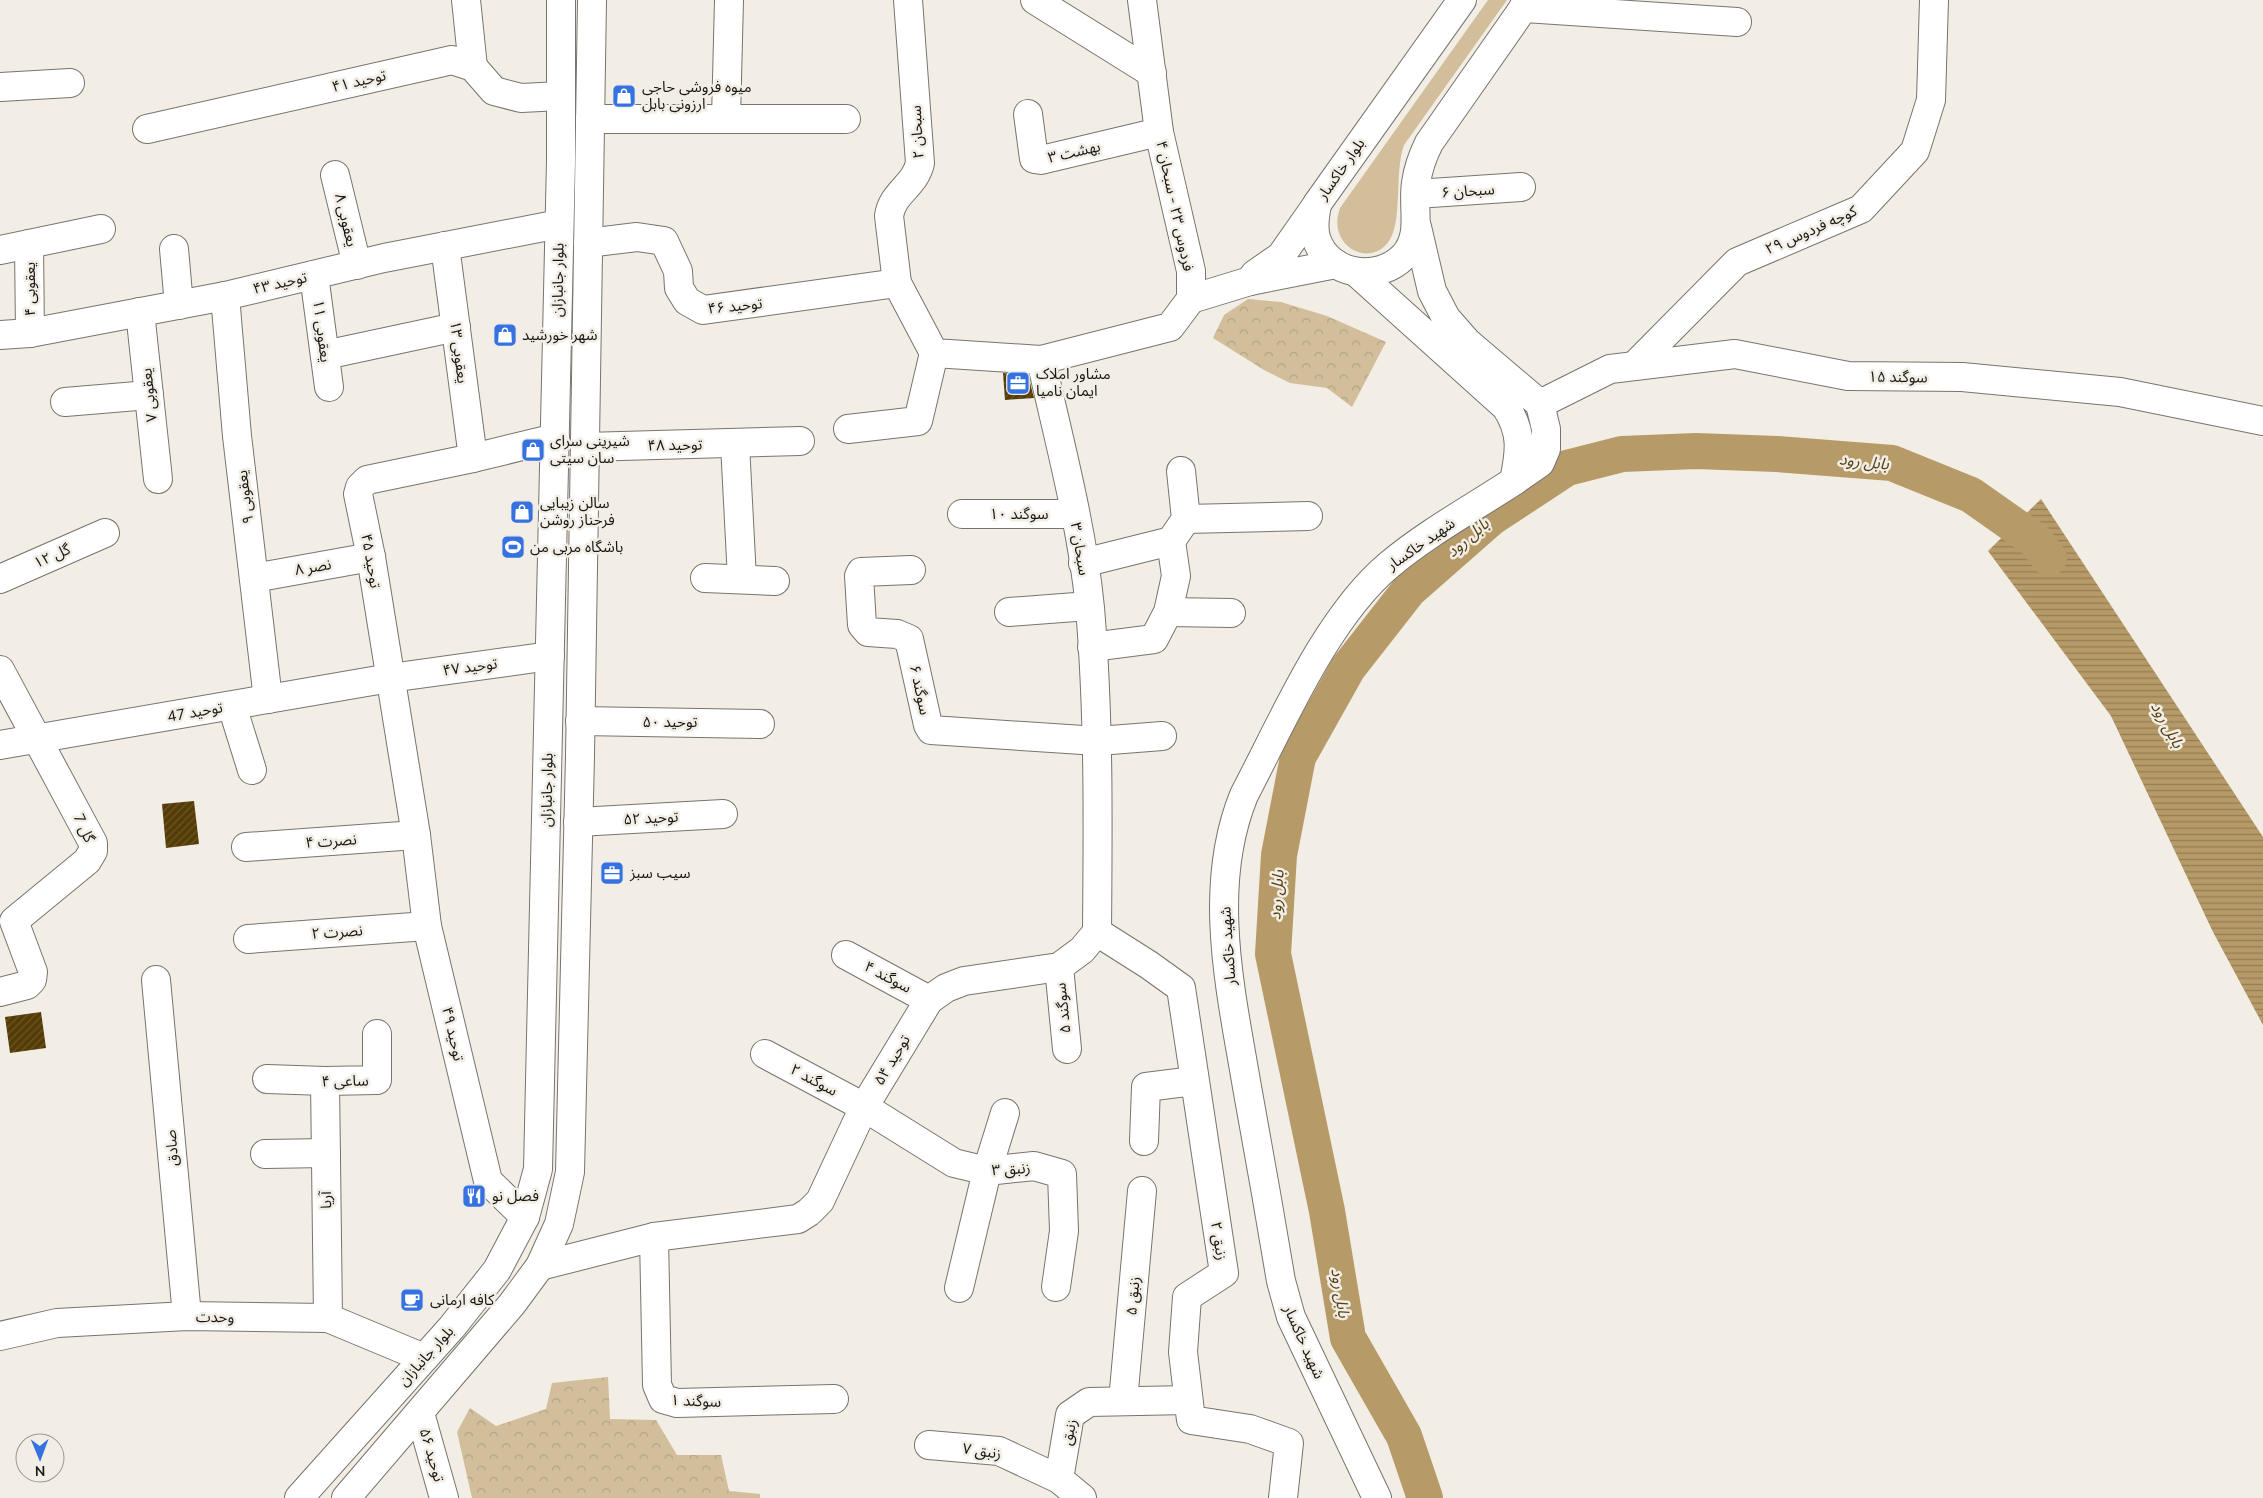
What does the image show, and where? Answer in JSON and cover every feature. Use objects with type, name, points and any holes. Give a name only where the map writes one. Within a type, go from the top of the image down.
[{"type":"main road","points":[[466,0],[473,67],[494,91],[521,98],[561,96]]},
{"type":"main road","name":"بلوار جانبازان","points":[[300,1498],[452,1327],[497,1270],[524,1217],[538,1169],[555,438],[561,0]]},
{"type":"main road","name":"بلوار جانبازان","points":[[346,1498],[512,1304],[540,1266],[559,1224],[570,1172],[580,721],[592,0]]},
{"type":"main road","points":[[726,118],[729,0]]},
{"type":"main road","name":"سبحان ۲","points":[[897,284],[889,216],[890,206],[895,198],[915,178],[920,163],[908,0]]},
{"type":"main road","points":[[1035,0],[1152,73]]},
{"type":"main road","name":"فردوس ۲۳ - سبحان ۴","points":[[1142,0],[1158,132],[1190,271],[1191,298]]},
{"type":"main road","name":"بلوار خاکسار","points":[[1462,0],[1318,203],[1314,222],[1317,239],[1325,254],[1346,268],[1506,407],[1516,421],[1520,440],[1519,458],[1514,481]]},
{"type":"main road","name":"کوچه فردوس ۲۹","points":[[1634,366],[1738,262],[1861,209],[1915,151],[1931,100],[1934,0]]},
{"type":"main road","points":[[1540,404],[1468,342],[1446,318],[1432,291],[1417,227],[1416,194],[1418,172],[1429,143],[1526,4],[1737,22]]},
{"type":"main road","name":"توحید ۴۱","points":[[147,129],[452,60],[473,67]]},
{"type":"main road","points":[[0,87],[70,83]]},
{"type":"main road","name":"بهشت ۳","points":[[1028,114],[1034,160],[1041,160],[1158,132]]},
{"type":"main road","points":[[590,119],[846,119]]},
{"type":"main road","name":"یعقوبی ۸","points":[[335,175],[357,265]]},
{"type":"main road","name":"سبحان ۶","points":[[1416,194],[1521,187]]},
{"type":"main road","points":[[1250,281],[1255,274],[1281,256],[1318,203]]},
{"type":"main road","name":"توحید ۴۳","points":[[0,335],[30,333],[225,296],[445,246],[559,224]]},
{"type":"main road","points":[[934,353],[1041,360],[1170,327],[1191,298],[1250,281],[1346,268],[1374,273],[1390,267],[1404,256],[1413,242],[1417,227]]},
{"type":"main road","points":[[0,250],[101,229]]},
{"type":"main road","name":"توحید ۴۶","points":[[588,243],[637,237],[664,241],[678,271],[680,288],[687,301],[703,310],[897,284]]},
{"type":"main road","name":"یعقوبی ۴","points":[[30,244],[30,333]]},
{"type":"main road","name":"یعقوبی ۱۳","points":[[445,246],[473,458]]},
{"type":"main road","points":[[174,249],[179,305]]},
{"type":"main road","name":"یعقوبی ۱۱","points":[[314,275],[329,387]]},
{"type":"main road","points":[[848,429],[918,421],[934,353],[897,284]]},
{"type":"main road","name":"یعقوبی ۹","points":[[225,296],[237,436],[268,699]]},
{"type":"main road","name":"یعقوبی ۷","points":[[140,312],[158,479]]},
{"type":"main road","points":[[325,355],[456,327]]},
{"type":"main road","name":"سوگند ۱۵","points":[[1540,404],[1610,369],[1734,354],[1848,376],[1962,377],[2120,392],[2263,420]]},
{"type":"main road","name":"سبحان ۳","points":[[1041,360],[1075,514],[1090,606],[1098,741]]},
{"type":"main road","points":[[65,402],[149,395]]},
{"type":"main road","name":"شهید خاکسار","points":[[1377,1498],[1291,1317],[1281,1281],[1229,979],[1224,920],[1228,855],[1237,812],[1244,795],[1310,669],[1353,604],[1388,566],[1540,463],[1546,449],[1546,429],[1540,404]]},
{"type":"main road","name":"توحید ۴۵","points":[[416,835],[371,557],[358,494],[360,486],[367,480],[473,458],[555,438]]},
{"type":"main road","name":"توحید ۴۸","points":[[585,447],[735,444],[800,440]]},
{"type":"main road","points":[[735,444],[742,579]]},
{"type":"main road","points":[[1083,563],[1171,541],[1186,519],[1181,471]]},
{"type":"main road","name":"سوگند ۱۰","points":[[962,514],[1075,514]]},
{"type":"main road","points":[[1186,519],[1308,516]]},
{"type":"main road","name":"گل ۱۲","points":[[0,579],[105,533]]},
{"type":"main road","points":[[1092,647],[1154,639],[1168,612],[1176,576],[1171,541]]},
{"type":"main road","name":"نصر ۸","points":[[254,578],[371,557]]},
{"type":"main road","name":"سوگند ۶","points":[[911,570],[861,572],[859,576],[862,625],[868,632],[897,634],[909,639],[928,725],[931,730],[1098,741]]},
{"type":"main road","points":[[705,578],[775,581]]},
{"type":"main road","points":[[1009,612],[1090,606]]},
{"type":"main road","points":[[1168,612],[1231,614]]},
{"type":"main road","name":"توحید ۴۷","points":[[390,678],[550,656]]},
{"type":"main road","points":[[0,670],[38,739]]},
{"type":"main road","name":"توحید 47","points":[[0,744],[390,678]]},
{"type":"main road","points":[[232,706],[252,770]]},
{"type":"main road","name":"توحید ۵۰","points":[[580,721],[760,724]]},
{"type":"main road","points":[[1059,968],[1082,950],[1097,932],[1098,741],[1162,736]]},
{"type":"main road","name":"گل 7","points":[[0,992],[27,985],[32,980],[33,972],[14,921],[88,861],[93,851],[93,842],[38,739]]},
{"type":"main road","name":"توحید ۵۲","points":[[578,822],[723,814]]},
{"type":"main road","name":"توحید ۴۹","points":[[416,835],[427,926],[488,1181],[524,1217]]},
{"type":"main road","name":"نصرت ۴","points":[[246,847],[416,835]]},
{"type":"main road","name":"نصرت ۲","points":[[248,939],[427,926]]},
{"type":"main road","name":"زنبق ۲","points":[[1097,932],[1181,988],[1224,1273],[1187,1297],[1183,1352],[1191,1420],[1250,1429],[1289,1443],[1283,1498]]},
{"type":"main road","name":"سوگند ۴","points":[[846,955],[929,1000]]},
{"type":"main road","name":"توحید ۵۴","points":[[540,1266],[654,1237],[798,1219],[810,1212],[820,1201],[864,1107],[929,1000],[946,988],[964,981],[1059,968]]},
{"type":"main road","name":"سوگند ۵","points":[[1059,968],[1067,1049]]},
{"type":"main road","name":"صادق","points":[[156,980],[187,1316]]},
{"type":"main road","name":"ساعی ۴","points":[[267,1079],[377,1080],[377,1034]]},
{"type":"main road","name":"سوگند ۲","points":[[764,1054],[864,1107]]},
{"type":"main road","name":"آریا","points":[[325,1081],[328,1318]]},
{"type":"main road","points":[[1144,1141],[1146,1087],[1194,1081]]},
{"type":"main road","name":"زنبق ۳","points":[[864,1107],[954,1163],[987,1171],[1034,1166],[1062,1174],[1064,1231],[1056,1287]]},
{"type":"main road","points":[[959,1288],[987,1171],[1005,1112]]},
{"type":"main road","points":[[264,1154],[326,1154]]},
{"type":"main road","name":"زنبق ۵","points":[[1123,1401],[1142,1191]]},
{"type":"main road","name":"سوگند ۱","points":[[654,1237],[657,1385],[663,1399],[677,1403],[834,1399]]},
{"type":"main road","name":"وحدت","points":[[0,1336],[57,1323],[187,1316],[328,1318],[424,1358]]},
{"type":"main road","name":"زنبق","points":[[1059,1479],[1070,1415],[1090,1402],[1188,1400]]},
{"type":"main road","name":"توحید ۵۶","points":[[420,1413],[444,1498]]},
{"type":"main road","name":"زنبق ۷","points":[[929,1445],[1000,1451],[1059,1479]]},
{"type":"main road","points":[[1059,1479],[1082,1498]]},
{"type":"green space","points":[[1488,0],[1507,0],[1404,145],[1399,169],[1396,222],[1389,241],[1381,249],[1371,253],[1361,253],[1352,249],[1344,243],[1339,233],[1337,221],[1340,208]]},
{"type":"green space","points":[[1248,299],[1281,302],[1327,316],[1386,342],[1352,407],[1327,388],[1290,383],[1264,370],[1213,338],[1224,315]]},
{"type":"green space","points":[[608,1377],[610,1419],[656,1420],[677,1455],[721,1455],[729,1491],[760,1494],[760,1498],[472,1498],[457,1432],[470,1408],[496,1426],[546,1409],[552,1383]]},
{"type":"water","points":[[2041,499],[2263,837],[2263,1025],[2213,932],[2111,716],[1988,551]]},
{"type":"building","name":"مشاور املاک ایمان نامیا","points":[[1003,373],[1028,375],[1034,398],[1005,400]]},
{"type":"building","points":[[194,801],[199,844],[166,848],[162,804]]},
{"type":"building","points":[[41,1012],[46,1048],[10,1053],[5,1017]]},
{"type":"waterway","name":"بابل رود","points":[[1425,1498],[1404,1436],[1348,1338],[1327,1211],[1273,954],[1279,855],[1298,757],[1348,668],[1409,590],[1491,518],[1567,468],[1622,454],[1696,451],[1777,454],[1892,463],[1971,495],[2035,540],[2049,558]]},
{"type":"place","name":"میوه فروشی حاجی ارزونی بابل","points":[[624,96]]},
{"type":"place","name":"شهر خورشید","points":[[505,335]]},
{"type":"place","name":"مشاور املاک ایمان نامیا","points":[[1018,383]]},
{"type":"place","name":"شیرینی سرای سان سیتی","points":[[533,450]]},
{"type":"place","name":"سالن زیبایی فرحناز روشن","points":[[522,512]]},
{"type":"place","name":"باشگاه مربی من","points":[[513,547]]},
{"type":"place","name":"سیب سبز","points":[[612,873]]},
{"type":"place","name":"فصل نو","points":[[474,1196]]},
{"type":"place","name":"کافه ارمانی","points":[[412,1300]]}]
